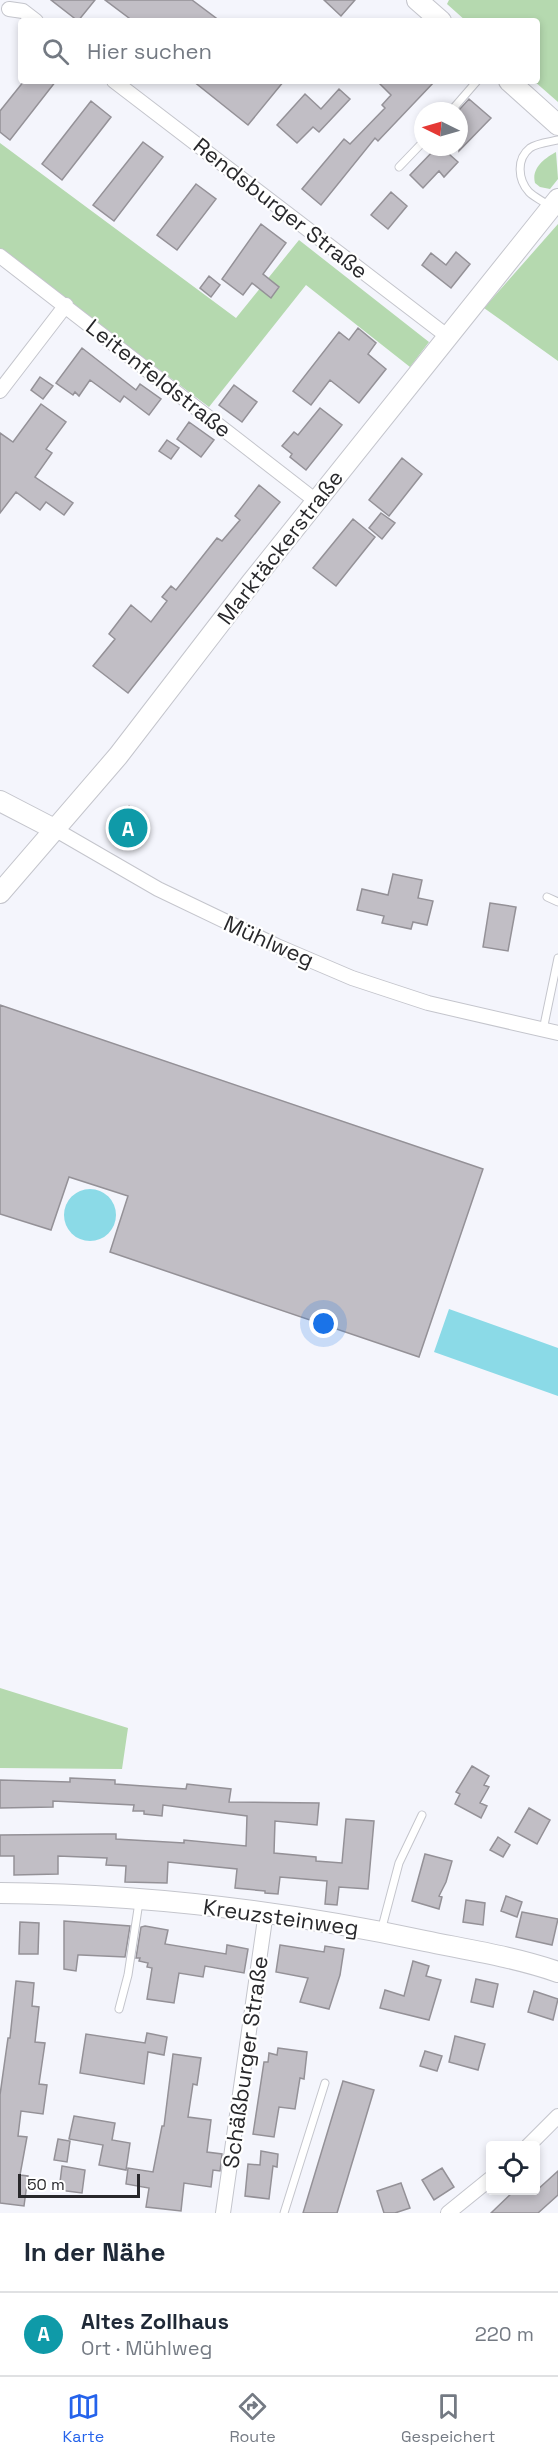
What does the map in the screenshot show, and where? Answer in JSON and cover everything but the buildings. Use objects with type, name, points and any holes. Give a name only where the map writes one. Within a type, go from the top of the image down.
[{"type":"street","points":[[417,0],[438,18]]},
{"type":"street","points":[[9,9],[23,11],[32,18]]},
{"type":"street","name":"Rendsburger Straße","points":[[118,84],[447,336]]},
{"type":"street","points":[[512,84],[558,125]]},
{"type":"street","name":"Marktäckerstraße","points":[[0,893],[118,756],[316,501],[555,203]]},
{"type":"street","name":"Leitenfeldstraße","points":[[0,256],[316,501]]},
{"type":"street","points":[[0,391],[66,305]]},
{"type":"street","name":"Mühlweg","points":[[0,801],[56,830],[158,890],[277,946],[352,978],[428,1003],[558,1033]]},
{"type":"street","name":"Kreuzsteinweg","points":[[0,1893],[139,1899],[266,1912],[381,1931],[558,1972]]},
{"type":"street","name":"Schäßburger Straße","points":[[223,2213],[266,1912]]},
{"type":"street","points":[[532,2141],[558,2116]]},
{"type":"street","points":[[448,2213],[486,2182]]},
{"type":"lane","points":[[459,102],[474,84]]},
{"type":"lane","points":[[555,203],[529,192],[519,174],[521,159],[530,148],[558,140]]},
{"type":"lane","points":[[399,167],[414,151]]},
{"type":"lane","points":[[547,897],[558,902]]},
{"type":"lane","points":[[543,1030],[558,958]]},
{"type":"lane","points":[[381,1931],[399,1863],[422,1815]]},
{"type":"lane","points":[[119,2009],[128,1976],[139,1899]]},
{"type":"lane","points":[[284,2213],[325,2083]]},
{"type":"green space","points":[[449,0],[558,0],[558,102],[537,84],[540,84],[540,18],[463,18],[447,4]]},
{"type":"green space","points":[[0,143],[236,318],[299,240],[429,342],[410,367],[306,285],[209,407],[0,250]]},
{"type":"green space","points":[[556,152],[558,179],[550,189],[540,187],[535,183],[534,178],[537,168],[543,160]]},
{"type":"green space","points":[[558,224],[558,361],[484,308]]},
{"type":"green space","points":[[0,1688],[128,1728],[122,1769],[0,1768]]},
{"type":"water","points":[[90,1189],[100,1191],[108,1197],[114,1205],[116,1215],[114,1225],[108,1233],[100,1239],[90,1241],[80,1239],[72,1233],[66,1225],[64,1215],[66,1205],[72,1197],[80,1191]]},
{"type":"water","points":[[449,1309],[558,1348],[558,1396],[434,1352]]},
{"type":"place","name":"Altes Zollhaus","points":[[128,828]]}]
